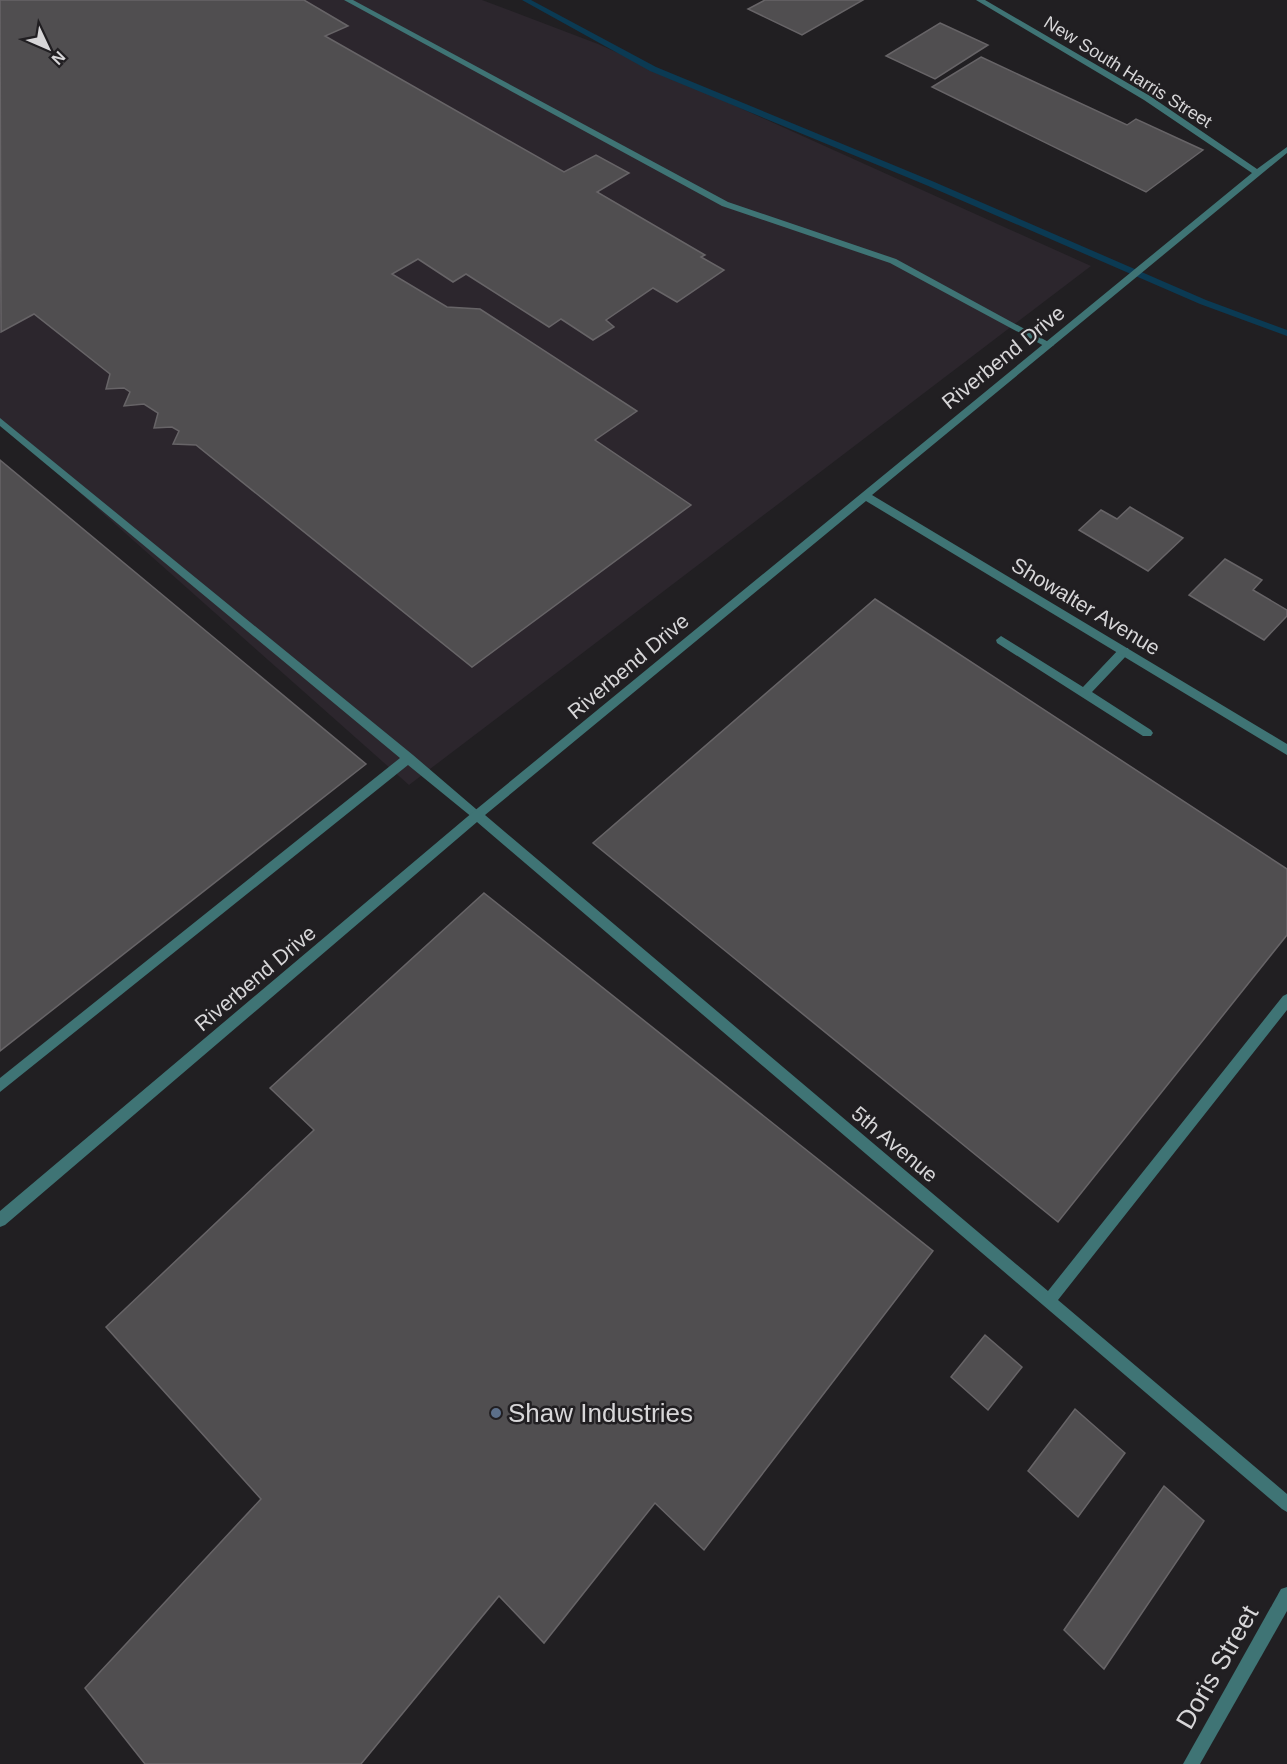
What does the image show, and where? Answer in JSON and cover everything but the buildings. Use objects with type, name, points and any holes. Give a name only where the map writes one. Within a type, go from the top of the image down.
[{"type":"street","points":[[348,0],[725,204],[893,261],[1049,345]]},
{"type":"street","name":"New South Harris Street","points":[[980,0],[1147,98],[1257,173]]},
{"type":"street","name":"Riverbend Drive","points":[[0,1220],[477,815],[1287,149]]},
{"type":"street","name":"5th Avenue","points":[[0,421],[477,815],[1287,1504]]},
{"type":"street","name":"Showalter Avenue","points":[[864,495],[1287,750]]},
{"type":"street","points":[[1001,640],[1147,733]]},
{"type":"street","points":[[1084,693],[1124,651]]},
{"type":"street","points":[[0,1086],[409,758]]},
{"type":"street","points":[[1048,1302],[1287,1000]]},
{"type":"street","name":"Doris Street","points":[[1191,1764],[1287,1595]]},
{"type":"shaded area","points":[[0,0],[482,0],[598,44],[1091,266],[409,785],[0,422]]},
{"type":"waterway","points":[[526,0],[653,69],[929,183],[1203,302],[1287,333]]},
{"type":"place","name":"Shaw Industries","points":[[496,1413]]}]
